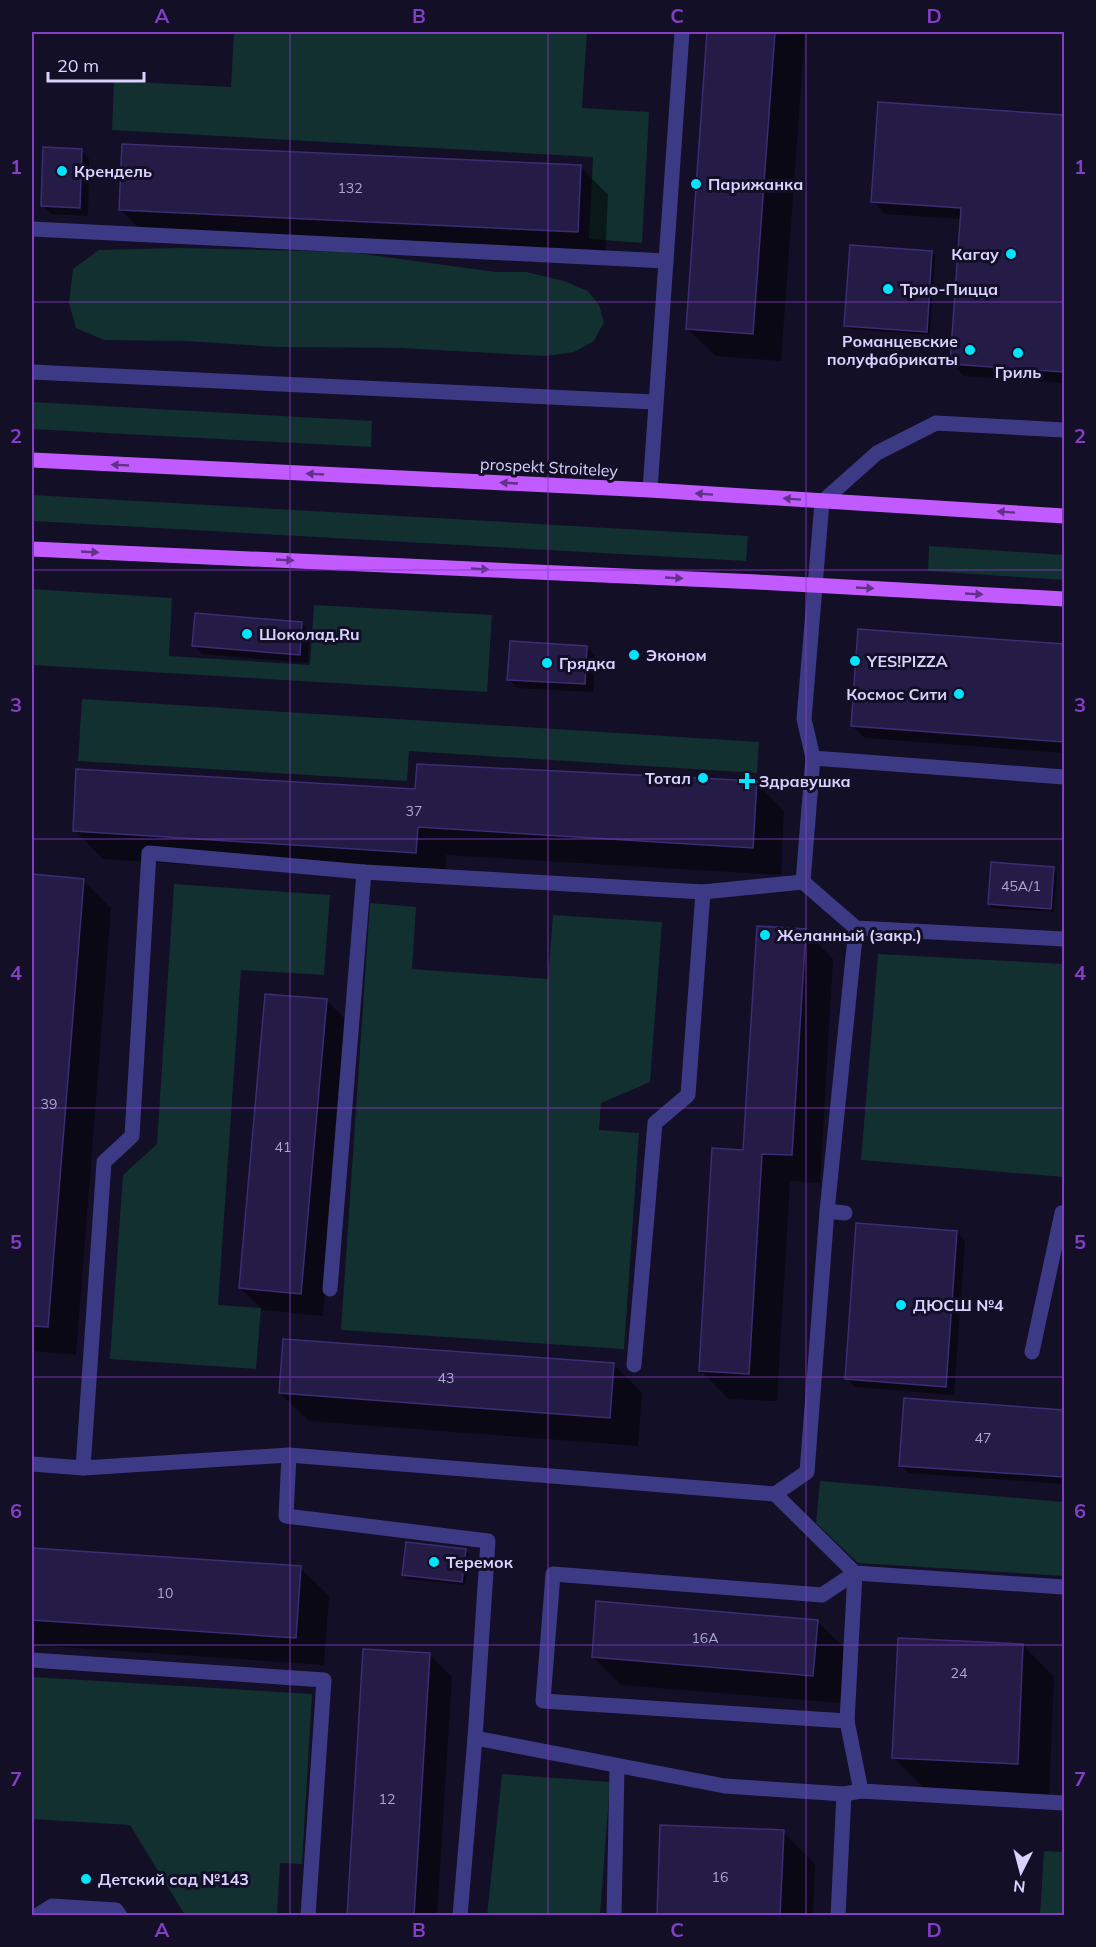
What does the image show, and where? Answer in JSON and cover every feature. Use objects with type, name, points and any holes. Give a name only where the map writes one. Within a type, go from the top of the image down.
[{"type":"main road","name":"prospekt Stroiteley","points":[[32,460],[650,490],[1065,516]]},
{"type":"main road","points":[[32,549],[815,585],[1065,599]]},
{"type":"lane","points":[[650,490],[654,402],[682,32]]},
{"type":"lane","points":[[32,229],[666,261]]},
{"type":"lane","points":[[32,372],[654,402]]},
{"type":"lane","points":[[803,882],[813,758],[804,719],[822,502],[877,453],[936,423],[1065,430]]},
{"type":"lane","points":[[813,758],[1065,777]]},
{"type":"lane","points":[[83,1468],[104,1162],[132,1136],[149,854],[364,872],[703,892],[803,882],[856,928],[1065,939]]},
{"type":"lane","points":[[330,1289],[364,872]]},
{"type":"lane","points":[[634,1365],[655,1123],[688,1095],[703,892]]},
{"type":"lane","points":[[32,1464],[83,1468],[289,1455],[775,1494],[807,1472],[827,1211],[856,928]]},
{"type":"lane","points":[[827,1211],[845,1213]]},
{"type":"lane","points":[[1032,1352],[1062,1213],[1065,1213]]},
{"type":"lane","points":[[289,1455],[286,1516],[488,1541],[460,1916]]},
{"type":"lane","points":[[775,1494],[855,1573],[847,1721],[861,1791]]},
{"type":"lane","points":[[847,1721],[543,1701],[553,1574],[822,1595],[855,1573],[1065,1587]]},
{"type":"lane","points":[[32,1660],[324,1680],[308,1916]]},
{"type":"lane","points":[[475,1738],[617,1768],[725,1786],[844,1794],[861,1791],[1065,1803]]},
{"type":"lane","points":[[614,1916],[617,1768]]},
{"type":"lane","points":[[838,1916],[844,1794]]},
{"type":"lane","points":[[36,1916],[52,1906],[116,1910],[120,1916]]},
{"type":"green space","points":[[234,32],[587,32],[582,108],[649,112],[642,243],[589,239],[593,157],[112,130],[114,81],[231,87]]},
{"type":"green space","points":[[178,248],[349,252],[496,272],[526,272],[564,281],[588,291],[599,305],[604,322],[594,341],[574,352],[546,356],[401,348],[279,347],[186,341],[104,340],[76,328],[69,303],[73,269],[99,250]]},
{"type":"green space","points":[[32,402],[372,421],[371,447],[32,429]]},
{"type":"green space","points":[[32,495],[748,536],[746,561],[32,521]]},
{"type":"green space","points":[[929,546],[1064,555],[1064,580],[928,571]]},
{"type":"green space","points":[[32,589],[172,598],[169,656],[310,665],[314,605],[492,615],[487,692],[32,665]]},
{"type":"green space","points":[[82,699],[759,742],[757,773],[409,751],[407,781],[78,761]]},
{"type":"green space","points":[[174,884],[330,895],[324,975],[241,970],[218,1305],[261,1308],[256,1369],[110,1359],[123,1175],[157,1144]]},
{"type":"green space","points":[[370,903],[416,907],[412,969],[548,979],[553,915],[662,922],[650,1082],[601,1103],[599,1130],[639,1133],[624,1349],[341,1330]]},
{"type":"green space","points":[[878,954],[1064,964],[1064,1177],[861,1160]]},
{"type":"green space","points":[[820,1481],[1064,1502],[1064,1576],[858,1563],[816,1523]]},
{"type":"green space","points":[[32,1677],[312,1694],[302,1864],[280,1863],[277,1915],[185,1915],[130,1825],[32,1819]]},
{"type":"green space","points":[[502,1774],[610,1782],[600,1915],[487,1916]]},
{"type":"green space","points":[[1044,1851],[1064,1852],[1064,1915],[1040,1915]]},
{"type":"building","points":[[707,32],[775,32],[753,334],[686,329]]},
{"type":"building","name":"Кагау","points":[[878,102],[1064,115],[1064,372],[950,364],[961,208],[871,202]]},
{"type":"building","points":[[122,144],[581,165],[578,232],[119,210]]},
{"type":"building","name":"Крендель","points":[[43,147],[82,149],[80,208],[41,206]]},
{"type":"building","name":"Трио-Пицца","points":[[850,245],[932,251],[927,332],[844,326]]},
{"type":"building","name":"Шоколад.Ru","points":[[195,613],[302,622],[300,655],[192,646]]},
{"type":"building","name":"Космос Сити","points":[[858,629],[1064,644],[1064,742],[851,726]]},
{"type":"building","name":"Грядка","points":[[510,641],[587,646],[585,684],[507,680]]},
{"type":"building","points":[[417,764],[757,781],[753,848],[418,827],[416,853],[73,831],[76,769],[415,789]]},
{"type":"building","points":[[991,862],[1054,867],[1051,909],[988,904]]},
{"type":"building","points":[[32,874],[84,879],[48,1327],[32,1326]]},
{"type":"building","points":[[757,926],[806,929],[792,1155],[762,1154],[749,1374],[699,1371],[712,1148],[743,1150]]},
{"type":"building","points":[[265,994],[327,999],[301,1294],[239,1288]]},
{"type":"building","name":"ДЮСШ №4","points":[[856,1223],[957,1231],[946,1387],[845,1379]]},
{"type":"building","points":[[283,1339],[614,1363],[610,1418],[279,1393]]},
{"type":"building","points":[[904,1398],[1064,1410],[1064,1477],[899,1466]]},
{"type":"building","name":"Теремок","points":[[406,1542],[466,1549],[462,1582],[402,1575]]},
{"type":"building","points":[[32,1548],[301,1566],[296,1638],[32,1620]]},
{"type":"building","points":[[596,1601],[818,1620],[813,1676],[592,1657]]},
{"type":"building","points":[[898,1638],[1023,1644],[1018,1764],[892,1758]]},
{"type":"building","points":[[363,1649],[430,1653],[414,1916],[347,1916]]},
{"type":"building","points":[[660,1825],[784,1830],[780,1916],[657,1916]]},
{"type":"place","name":"Крендель","points":[[62,171]]},
{"type":"place","name":"Парижанка","points":[[696,184]]},
{"type":"place","name":"Кагау","points":[[1011,254]]},
{"type":"place","name":"Трио-Пицца","points":[[888,289]]},
{"type":"place","name":"Романцевские полуфабрикаты","points":[[970,350]]},
{"type":"place","name":"Гриль","points":[[1018,353]]},
{"type":"place","name":"Шоколад.Ru","points":[[247,634]]},
{"type":"place","name":"Эконом","points":[[634,655]]},
{"type":"place","name":"YES!PIZZA","points":[[855,661]]},
{"type":"place","name":"Грядка","points":[[547,663]]},
{"type":"place","name":"Космос Сити","points":[[959,694]]},
{"type":"place","name":"Тотал","points":[[703,778]]},
{"type":"place","name":"Здравушка","points":[[747,781]]},
{"type":"place","name":"Желанный (закр.)","points":[[765,935]]},
{"type":"place","name":"ДЮСШ №4","points":[[901,1305]]},
{"type":"place","name":"Теремок","points":[[434,1562]]},
{"type":"place","name":"Детский сад №143","points":[[86,1879]]}]
